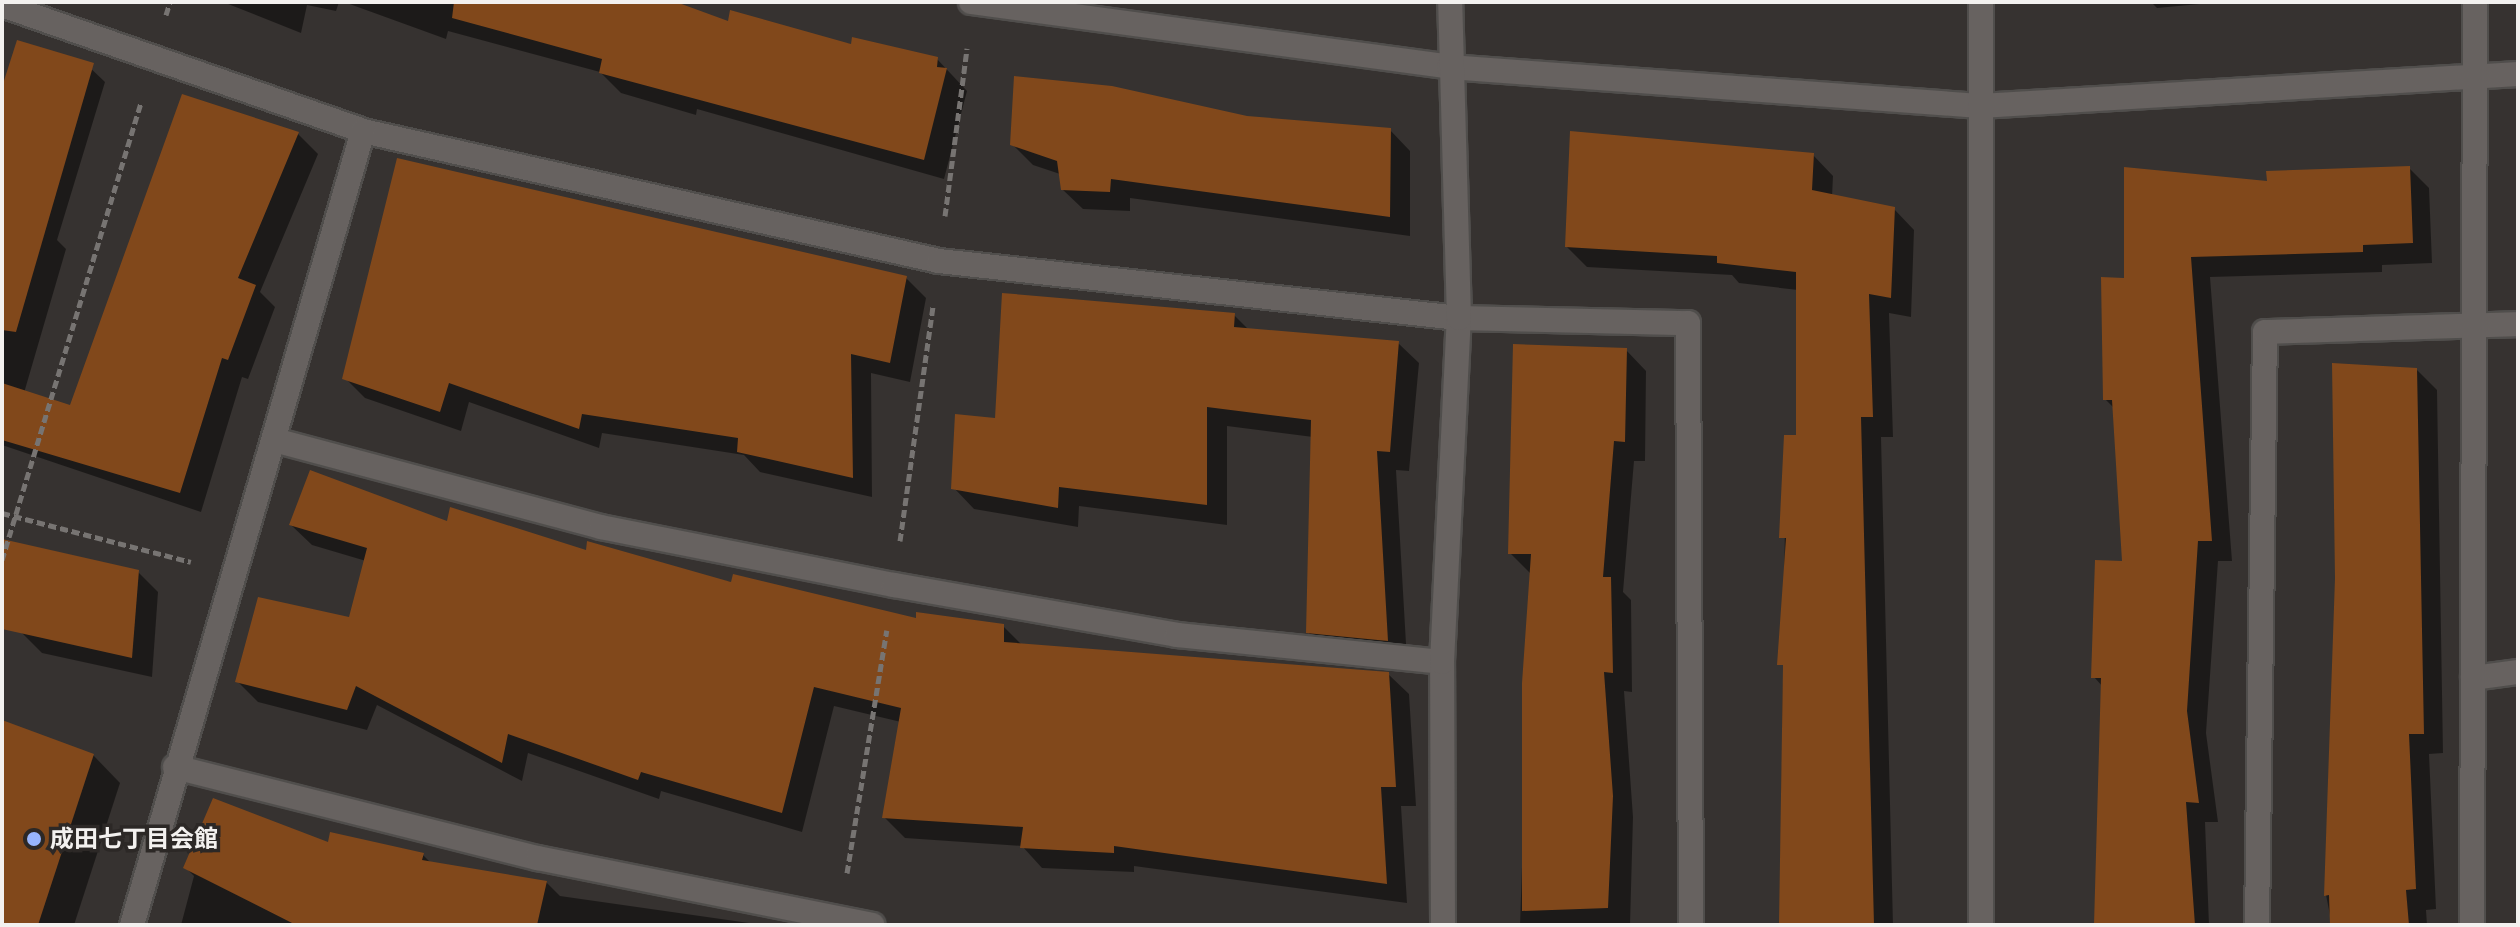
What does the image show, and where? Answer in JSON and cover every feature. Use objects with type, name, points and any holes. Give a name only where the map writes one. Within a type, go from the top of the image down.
[{"type":"street","points":[[972,2],[1449,67],[1980,106],[2518,74]]},
{"type":"street","points":[[1443,925],[1442,662],[1459,318],[1449,67],[1450,2]]},
{"type":"street","points":[[1981,2],[1981,925]]},
{"type":"street","points":[[2472,925],[2479,328],[2475,2]]},
{"type":"street","points":[[2,5],[363,131],[939,261],[1459,318],[1688,323],[1691,925]]},
{"type":"street","points":[[132,925],[175,767],[363,131]]},
{"type":"street","points":[[2257,925],[2265,332],[2479,328],[2518,324]]},
{"type":"street","points":[[274,440],[601,527],[894,585],[1177,635],[1442,662]]},
{"type":"street","points":[[2473,678],[2518,672]]},
{"type":"street","points":[[175,767],[538,858],[872,925]]},
{"type":"path","points":[[2,560],[170,2]]},
{"type":"path","points":[[839,919],[894,585],[972,2]]},
{"type":"path","points":[[2,513],[233,574]]},
{"type":"building","points":[[454,2],[676,2],[728,21],[730,10],[851,44],[852,37],[938,57],[937,67],[947,68],[924,160],[599,73],[602,59],[452,18]]},
{"type":"building","points":[[17,40],[94,63],[16,332],[2,330],[2,87]]},
{"type":"building","points":[[1014,76],[1112,86],[1247,116],[1391,128],[1390,217],[1111,179],[1110,192],[1061,190],[1057,161],[1010,145]]},
{"type":"building","points":[[182,94],[299,132],[238,278],[256,285],[228,360],[222,358],[180,493],[2,440],[2,383],[70,405]]},
{"type":"building","points":[[1570,131],[1814,153],[1812,190],[1895,207],[1891,298],[1869,294],[1873,417],[1861,417],[1874,925],[1779,925],[1783,665],[1777,665],[1786,538],[1779,538],[1784,435],[1796,435],[1796,272],[1717,263],[1717,256],[1565,247]]},
{"type":"building","points":[[397,158],[907,276],[890,363],[851,354],[853,478],[737,452],[738,438],[582,414],[579,429],[449,383],[440,412],[342,379]]},
{"type":"building","points":[[2410,166],[2413,243],[2363,245],[2363,252],[2191,257],[2212,541],[2198,541],[2187,711],[2199,803],[2186,802],[2195,925],[2094,925],[2101,678],[2091,678],[2095,560],[2122,561],[2112,400],[2103,400],[2101,277],[2124,278],[2124,167],[2267,181],[2266,171]]},
{"type":"building","points":[[1002,293],[1235,313],[1234,327],[1399,341],[1390,452],[1377,451],[1388,641],[1306,633],[1311,420],[1207,407],[1207,505],[1059,487],[1058,508],[951,489],[955,414],[995,418]]},
{"type":"building","points":[[1513,344],[1627,348],[1625,442],[1614,441],[1603,577],[1611,577],[1613,673],[1604,672],[1613,796],[1608,908],[1522,911],[1522,683],[1531,554],[1508,554]]},
{"type":"building","points":[[2332,363],[2417,368],[2424,734],[2409,734],[2416,889],[2406,890],[2409,925],[2330,925],[2329,895],[2324,896],[2335,578]]},
{"type":"building","points":[[310,470],[447,521],[450,507],[586,550],[587,541],[731,582],[733,574],[916,618],[916,612],[1004,624],[1004,642],[1389,672],[1396,787],[1381,787],[1387,884],[1114,846],[1114,853],[1020,848],[1023,827],[882,818],[901,708],[814,687],[782,813],[641,772],[638,780],[508,734],[502,763],[356,686],[347,710],[235,682],[258,597],[349,617],[367,548],[289,525]]},
{"type":"building","points":[[2,539],[139,570],[132,658],[2,629]]},
{"type":"building","name":"成田七丁目会館","points":[[2,720],[94,754],[38,925],[2,925]]},
{"type":"building","points":[[213,798],[328,842],[330,832],[424,853],[422,860],[547,881],[537,925],[296,925],[183,868]]},
{"type":"place","name":"成田七丁目会館","points":[[34,839]]}]
